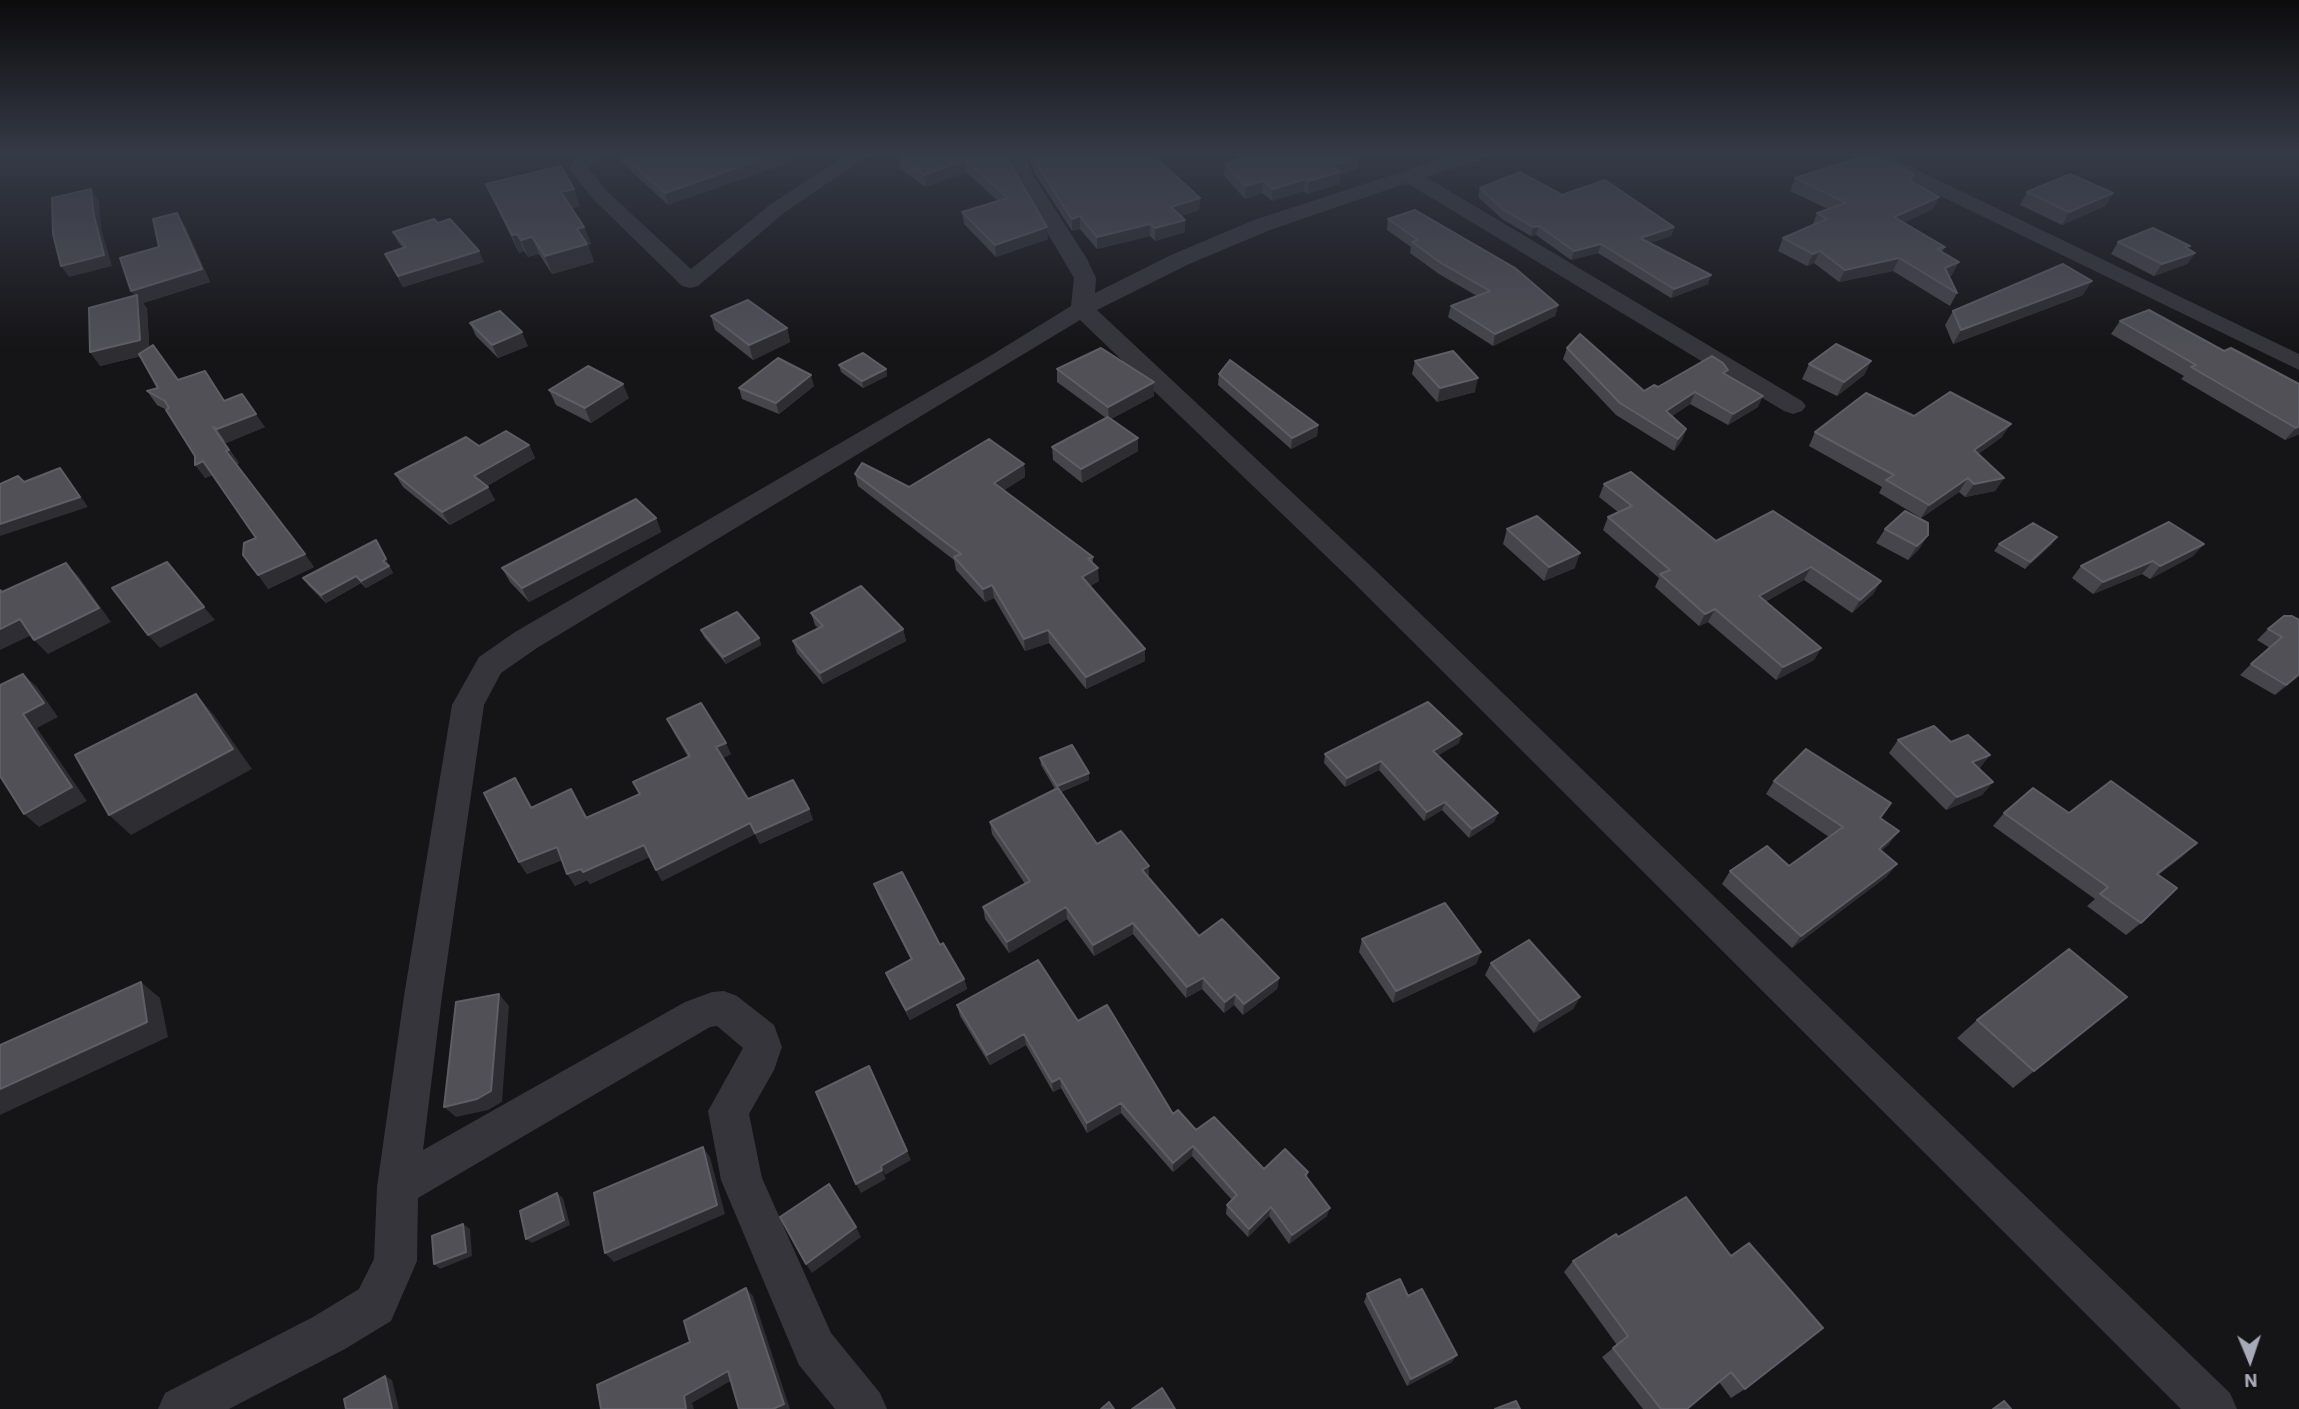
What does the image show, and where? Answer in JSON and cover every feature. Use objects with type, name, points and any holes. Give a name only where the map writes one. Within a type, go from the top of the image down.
[{"type":"street","points":[[626,220],[690,281],[764,220]]},
{"type":"street","points":[[1052,220],[1076,258],[1085,278],[1082,309]]},
{"type":"street","points":[[181,1409],[329,1333],[375,1305],[395,1261],[398,1187],[423,996],[468,705],[489,665],[526,640],[999,361],[1082,309],[1179,260],[1278,220]]},
{"type":"street","points":[[1482,220],[1793,406]]},
{"type":"street","points":[[2004,220],[2299,363]]},
{"type":"street","points":[[1082,309],[1374,586],[2214,1409]]},
{"type":"street","points":[[398,1187],[698,1014],[724,1008],[760,1038],[763,1046],[760,1057],[728,1111],[742,1180],[816,1349],[864,1409]]},
{"type":"building","points":[[53,220],[95,220],[104,255],[61,266],[53,234]]},
{"type":"building","points":[[153,220],[180,220],[202,269],[131,291],[120,258],[159,247]]},
{"type":"building","points":[[432,220],[438,223],[451,220],[479,251],[398,276],[385,254],[406,247],[393,232]]},
{"type":"building","points":[[504,220],[579,220],[584,227],[577,229],[587,244],[545,256],[532,237],[521,240],[517,234],[512,235]]},
{"type":"building","points":[[970,220],[1043,220],[1047,227],[995,245]]},
{"type":"building","points":[[1083,220],[1185,220],[1155,228],[1150,224],[1097,237]]},
{"type":"building","points":[[1389,220],[1432,220],[1515,268],[1558,305],[1495,334],[1451,306],[1490,291],[1441,263],[1412,242],[1418,240]]},
{"type":"building","points":[[1521,220],[1663,220],[1674,227],[1640,238],[1711,275],[1674,289],[1601,244],[1574,251],[1539,226],[1533,227]]},
{"type":"building","points":[[1825,220],[1899,220],[1945,247],[1937,249],[1959,262],[1945,268],[1957,293],[1899,258],[1845,270],[1820,251],[1813,254],[1783,238]]},
{"type":"building","points":[[2153,228],[2190,246],[2185,247],[2195,253],[2162,264],[2118,242]]},
{"type":"building","points":[[2063,264],[2092,281],[1961,330],[1953,311]]},
{"type":"building","points":[[137,295],[140,340],[90,352],[89,308]]},
{"type":"building","points":[[748,300],[787,328],[749,345],[711,316]]},
{"type":"building","points":[[2149,310],[2224,351],[2231,348],[2299,384],[2299,426],[2296,428],[2191,367],[2196,365],[2120,321]]},
{"type":"building","points":[[500,311],[522,332],[492,345],[470,323]]},
{"type":"building","points":[[1580,334],[1644,391],[1654,385],[1658,387],[1712,356],[1728,370],[1723,373],[1763,396],[1733,414],[1695,392],[1666,411],[1686,429],[1678,439],[1620,403],[1567,348]]},
{"type":"building","points":[[1836,344],[1871,361],[1844,382],[1809,364]]},
{"type":"building","points":[[153,345],[178,380],[205,371],[224,401],[242,394],[256,414],[217,429],[213,427],[229,450],[226,451],[305,554],[258,575],[243,555],[244,543],[256,538],[203,461],[195,465],[195,456],[166,410],[169,408],[165,401],[147,391],[158,388],[139,354]]},
{"type":"building","points":[[1101,348],[1154,382],[1108,407],[1057,369]]},
{"type":"building","points":[[1453,351],[1478,378],[1440,388],[1415,361]]},
{"type":"building","points":[[863,353],[886,369],[862,381],[839,365]]},
{"type":"building","points":[[778,358],[811,375],[776,403],[739,388]]},
{"type":"building","points":[[1230,360],[1318,425],[1292,438],[1219,374]]},
{"type":"building","points":[[588,366],[623,384],[585,408],[549,390]]},
{"type":"building","points":[[1950,392],[2011,424],[1974,450],[2004,478],[1974,484],[1968,478],[1929,505],[1886,480],[1894,475],[1815,432],[1866,393],[1914,416]]},
{"type":"building","points":[[1108,417],[1138,438],[1081,469],[1052,447]]},
{"type":"building","points":[[506,431],[529,445],[474,476],[488,487],[442,512],[395,474],[466,437],[479,446]]},
{"type":"building","points":[[989,439],[1024,464],[994,483],[1093,557],[1088,559],[1098,568],[1082,577],[1145,649],[1086,677],[1048,630],[1024,639],[992,585],[983,589],[954,557],[961,554],[855,474],[862,463],[909,487]]},
{"type":"building","points":[[60,468],[80,497],[0,524],[0,484],[18,476],[24,482]]},
{"type":"building","points":[[1631,472],[1716,541],[1773,511],[1881,581],[1860,600],[1811,567],[1759,596],[1821,648],[1783,667],[1715,609],[1705,614],[1660,574],[1670,570],[1608,517],[1632,506],[1604,484]]},
{"type":"building","points":[[636,499],[656,518],[522,588],[502,568]]},
{"type":"building","points":[[1905,511],[1928,523],[1928,535],[1917,546],[1885,529]]},
{"type":"building","points":[[1537,516],[1580,553],[1549,567],[1507,529]]},
{"type":"building","points":[[2169,522],[2204,544],[2160,566],[2153,561],[2103,582],[2081,566]]},
{"type":"building","points":[[2033,523],[2057,537],[2030,562],[1999,544]]},
{"type":"building","points":[[376,540],[386,559],[383,561],[389,566],[361,581],[356,576],[321,595],[303,578]]},
{"type":"building","points":[[167,562],[204,607],[148,635],[112,588]]},
{"type":"building","points":[[66,563],[99,608],[34,640],[20,619],[0,629],[0,590],[2,592]]},
{"type":"building","points":[[861,586],[903,629],[820,673],[793,641],[823,626],[811,613]]},
{"type":"building","points":[[737,612],[759,638],[723,657],[701,630]]},
{"type":"building","points":[[2284,616],[2299,620],[2299,674],[2286,685],[2251,664],[2282,637],[2268,629]]},
{"type":"building","points":[[23,674],[44,703],[23,714],[72,787],[24,814],[0,776],[0,685]]},
{"type":"building","points":[[196,694],[233,749],[109,815],[75,755]]},
{"type":"building","points":[[1428,702],[1462,734],[1433,751],[1498,813],[1472,829],[1445,802],[1427,812],[1381,761],[1347,778],[1325,754]]},
{"type":"building","points":[[701,703],[726,743],[716,747],[748,799],[793,780],[809,809],[755,833],[750,823],[656,870],[644,845],[583,872],[581,869],[567,874],[557,847],[519,862],[484,793],[515,778],[531,808],[571,789],[586,818],[640,794],[633,782],[690,756],[667,719]]},
{"type":"building","points":[[1934,726],[1951,742],[1968,735],[1990,755],[1972,762],[1993,782],[1957,797],[1898,740]]},
{"type":"building","points":[[1072,745],[1089,773],[1057,786],[1040,758]]},
{"type":"building","points":[[1806,749],[1891,803],[1880,818],[1899,831],[1879,849],[1897,864],[1801,936],[1730,871],[1767,846],[1789,866],[1843,827],[1774,781]]},
{"type":"building","points":[[2111,781],[2197,843],[2157,874],[2177,888],[2141,923],[2100,894],[2108,887],[2004,813],[2033,788],[2069,813]]},
{"type":"building","points":[[1058,788],[1097,844],[1121,831],[1149,866],[1142,870],[1199,936],[1222,919],[1279,978],[1244,1004],[1235,994],[1225,1002],[1203,978],[1187,987],[1133,923],[1093,945],[1066,907],[1007,942],[983,907],[1030,881],[990,822]]},
{"type":"building","points":[[902,872],[940,945],[943,943],[964,979],[906,1010],[886,973],[912,959],[874,884]]},
{"type":"building","points":[[1445,903],[1481,952],[1396,991],[1362,939]]},
{"type":"building","points":[[1529,940],[1580,997],[1540,1021],[1491,963]]},
{"type":"building","points":[[2069,949],[2127,997],[2034,1071],[1977,1020]]},
{"type":"building","points":[[1038,960],[1078,1021],[1107,1005],[1173,1114],[1178,1110],[1196,1130],[1214,1117],[1264,1169],[1285,1149],[1308,1172],[1305,1175],[1330,1208],[1292,1235],[1271,1207],[1249,1229],[1227,1205],[1237,1195],[1193,1146],[1173,1163],[1121,1103],[1087,1123],[1060,1078],[1052,1082],[1024,1034],[987,1055],[957,1005]]},
{"type":"building","points":[[141,982],[147,1022],[0,1089],[0,1045]]},
{"type":"building","points":[[499,994],[491,1091],[477,1099],[444,1107],[456,1002]]},
{"type":"building","points":[[869,1066],[907,1151],[881,1166],[882,1170],[856,1184],[816,1092]]},
{"type":"building","points":[[703,1147],[717,1205],[605,1253],[594,1193]]},
{"type":"building","points":[[829,1184],[856,1227],[806,1264],[780,1217]]},
{"type":"building","points":[[557,1193],[564,1220],[526,1239],[520,1211]]},
{"type":"building","points":[[1686,1197],[1731,1256],[1749,1243],[1823,1328],[1745,1389],[1731,1372],[1687,1409],[1661,1409],[1613,1348],[1628,1336],[1573,1261],[1616,1234],[1618,1237]]},
{"type":"building","points":[[463,1224],[466,1252],[434,1264],[432,1236]]},
{"type":"building","points":[[1400,1279],[1408,1296],[1422,1289],[1457,1355],[1411,1379],[1367,1294]]},
{"type":"building","points":[[746,1288],[784,1404],[773,1409],[739,1409],[728,1371],[684,1396],[686,1409],[601,1409],[597,1385],[690,1342],[684,1321]]},
{"type":"building","points":[[385,1376],[392,1409],[346,1409],[344,1399]]},
{"type":"building","points":[[1162,1388],[1175,1409],[1132,1409]]},
{"type":"building","points":[[1516,1401],[1520,1409],[1495,1409]]},
{"type":"building","points":[[2004,1401],[2011,1409],[1993,1409]]},
{"type":"building","points":[[1109,1402],[1114,1409],[1101,1409]]}]
